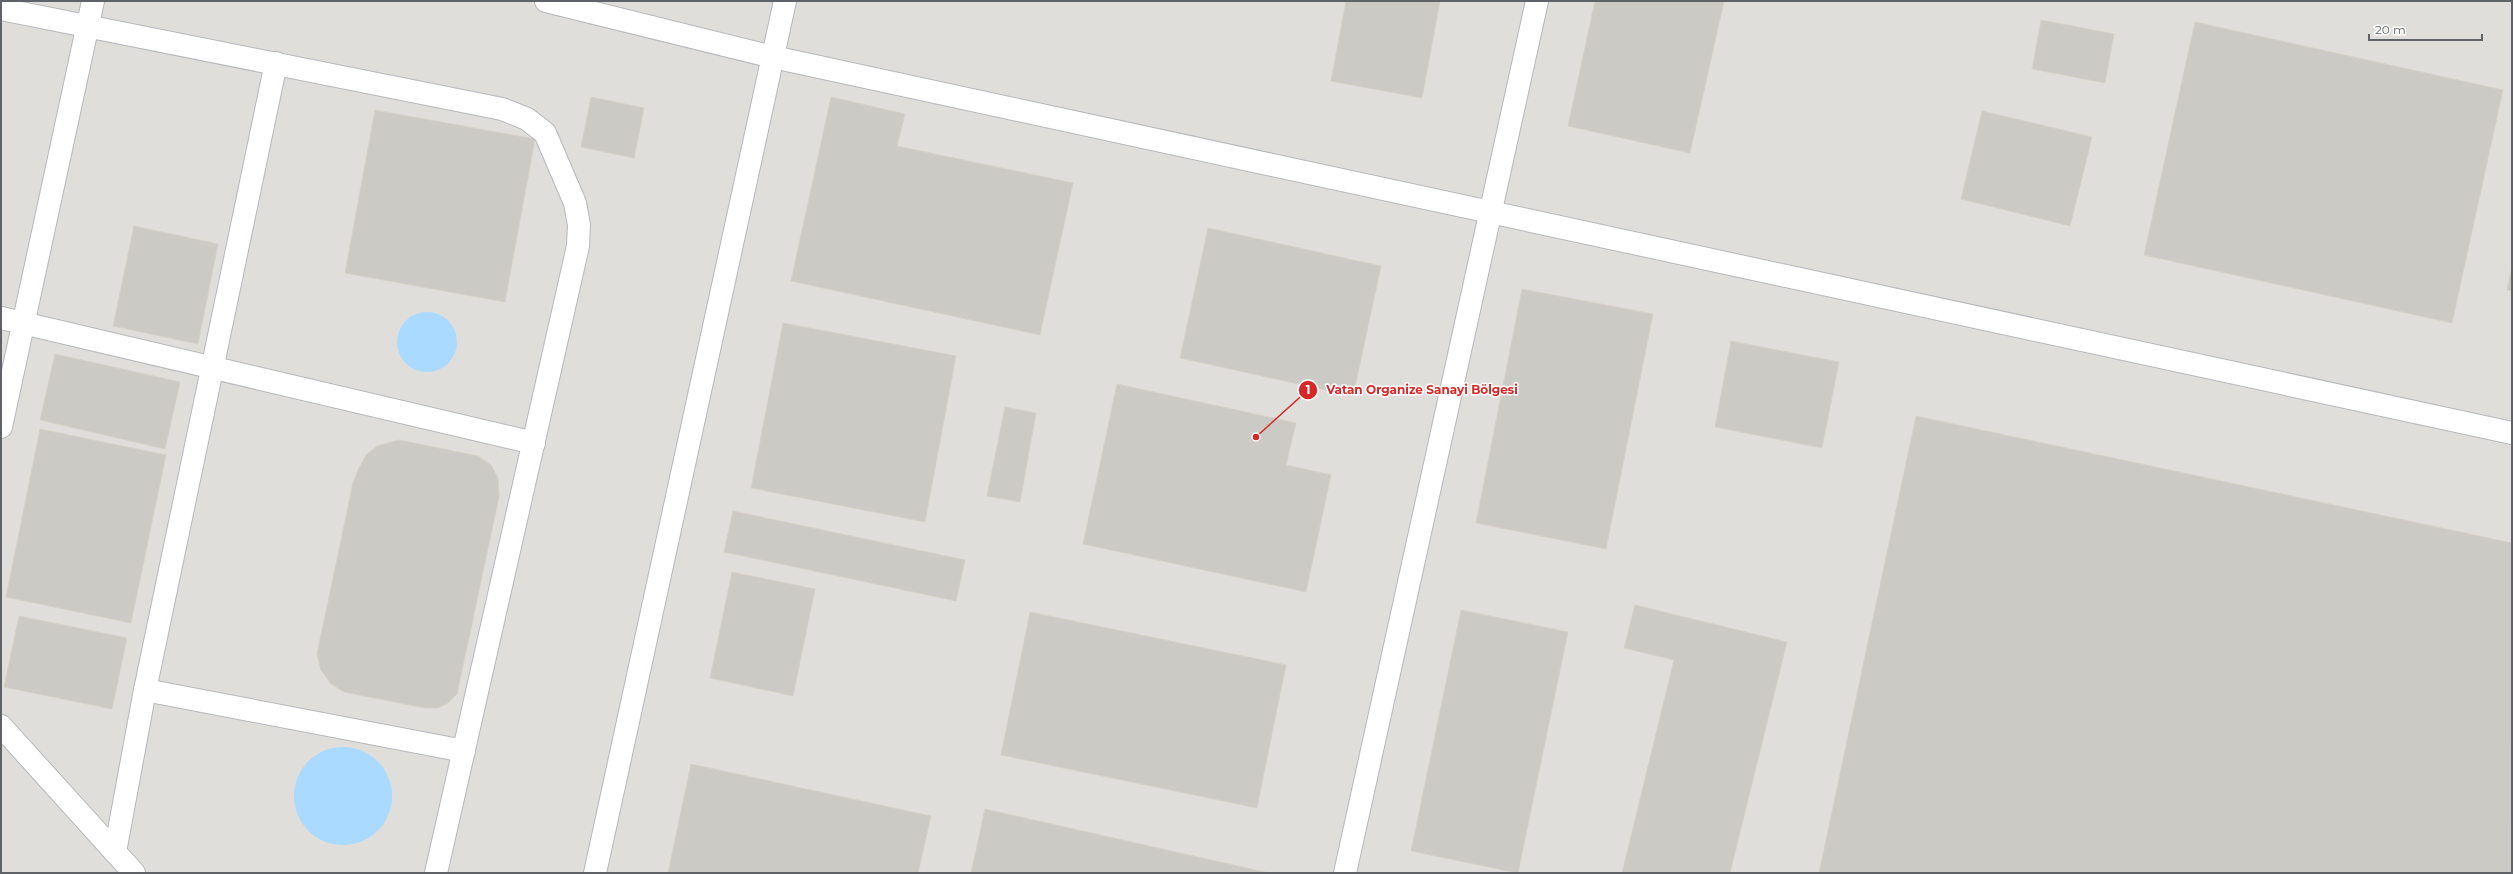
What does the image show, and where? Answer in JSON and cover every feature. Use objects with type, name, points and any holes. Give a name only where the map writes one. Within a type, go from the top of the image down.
[{"type":"street","points":[[1,428],[22,322],[93,1]]},
{"type":"street","points":[[546,1],[773,57],[2512,433]]},
{"type":"street","points":[[595,873],[786,1]]},
{"type":"street","points":[[1346,873],[1537,1]]},
{"type":"street","points":[[1,9],[88,25],[502,109],[527,119],[545,133],[575,203],[580,225],[578,246],[436,873]]},
{"type":"street","points":[[115,852],[145,690],[276,63]]},
{"type":"street","points":[[1,318],[534,443]]},
{"type":"street","points":[[145,690],[464,751]]},
{"type":"street","points":[[1,726],[134,873]]},
{"type":"shaded area","points":[[1,1],[2512,1],[2512,873],[1,873]]},
{"type":"water","points":[[427,312],[444,317],[452,325],[457,342],[452,359],[444,367],[427,372],[410,367],[402,359],[397,342],[402,325],[410,317]]},
{"type":"water","points":[[333,747],[353,747],[362,750],[378,761],[389,777],[392,786],[392,806],[389,815],[378,831],[362,842],[353,845],[333,845],[316,837],[308,831],[302,823],[294,806],[294,786],[302,769],[308,761],[316,755]]},
{"type":"building","points":[[1346,1],[1440,1],[1422,98],[1331,81]]},
{"type":"building","points":[[1595,1],[1724,1],[1690,153],[1568,126]]},
{"type":"building","points":[[2041,20],[2114,34],[2105,83],[2032,69]]},
{"type":"building","points":[[2195,22],[2503,90],[2452,323],[2144,255]]},
{"type":"building","points":[[591,97],[644,108],[634,158],[581,147]]},
{"type":"building","points":[[831,97],[905,114],[897,146],[1073,183],[1040,335],[791,281]]},
{"type":"building","points":[[375,110],[535,139],[505,302],[345,273]]},
{"type":"building","points":[[1982,111],[2092,137],[2070,226],[1961,199]]},
{"type":"building","points":[[134,226],[218,244],[198,344],[113,326]]},
{"type":"building","points":[[1208,228],[1381,266],[1353,396],[1180,358]]},
{"type":"building","points":[[2512,267],[2512,291],[2507,290]]},
{"type":"building","points":[[1522,289],[1653,314],[1606,549],[1476,523]]},
{"type":"building","points":[[783,323],[956,356],[925,522],[751,488]]},
{"type":"building","points":[[1731,341],[1839,362],[1822,448],[1715,427]]},
{"type":"building","points":[[55,354],[180,382],[165,449],[40,420]]},
{"type":"building","points":[[1117,384],[1296,423],[1286,465],[1331,475],[1306,592],[1083,544]]},
{"type":"building","points":[[1005,407],[1036,413],[1020,502],[987,496]]},
{"type":"building","points":[[1916,416],[2512,543],[2511,873],[1819,873]]},
{"type":"building","points":[[40,429],[166,455],[131,623],[6,597]]},
{"type":"building","points":[[399,440],[478,456],[491,465],[498,478],[499,497],[457,694],[448,703],[438,708],[425,708],[344,692],[330,683],[321,670],[317,654],[353,483],[366,455],[377,446]]},
{"type":"building","points":[[733,511],[965,560],[956,601],[724,552]]},
{"type":"building","points":[[732,572],[815,589],[793,696],[710,678]]},
{"type":"building","points":[[1635,605],[1787,642],[1730,873],[1622,873],[1674,660],[1624,648]]},
{"type":"building","points":[[1461,610],[1568,632],[1518,873],[1411,851]]},
{"type":"building","points":[[1030,612],[1286,665],[1257,808],[1001,755]]},
{"type":"building","points":[[19,616],[127,638],[112,709],[4,687]]},
{"type":"building","points":[[691,764],[931,816],[918,873],[668,873]]},
{"type":"building","points":[[985,809],[1269,873],[971,873]]},
{"type":"place","name":"Vatan Organize Sanayi Bölgesi","points":[[1256,437]]}]
